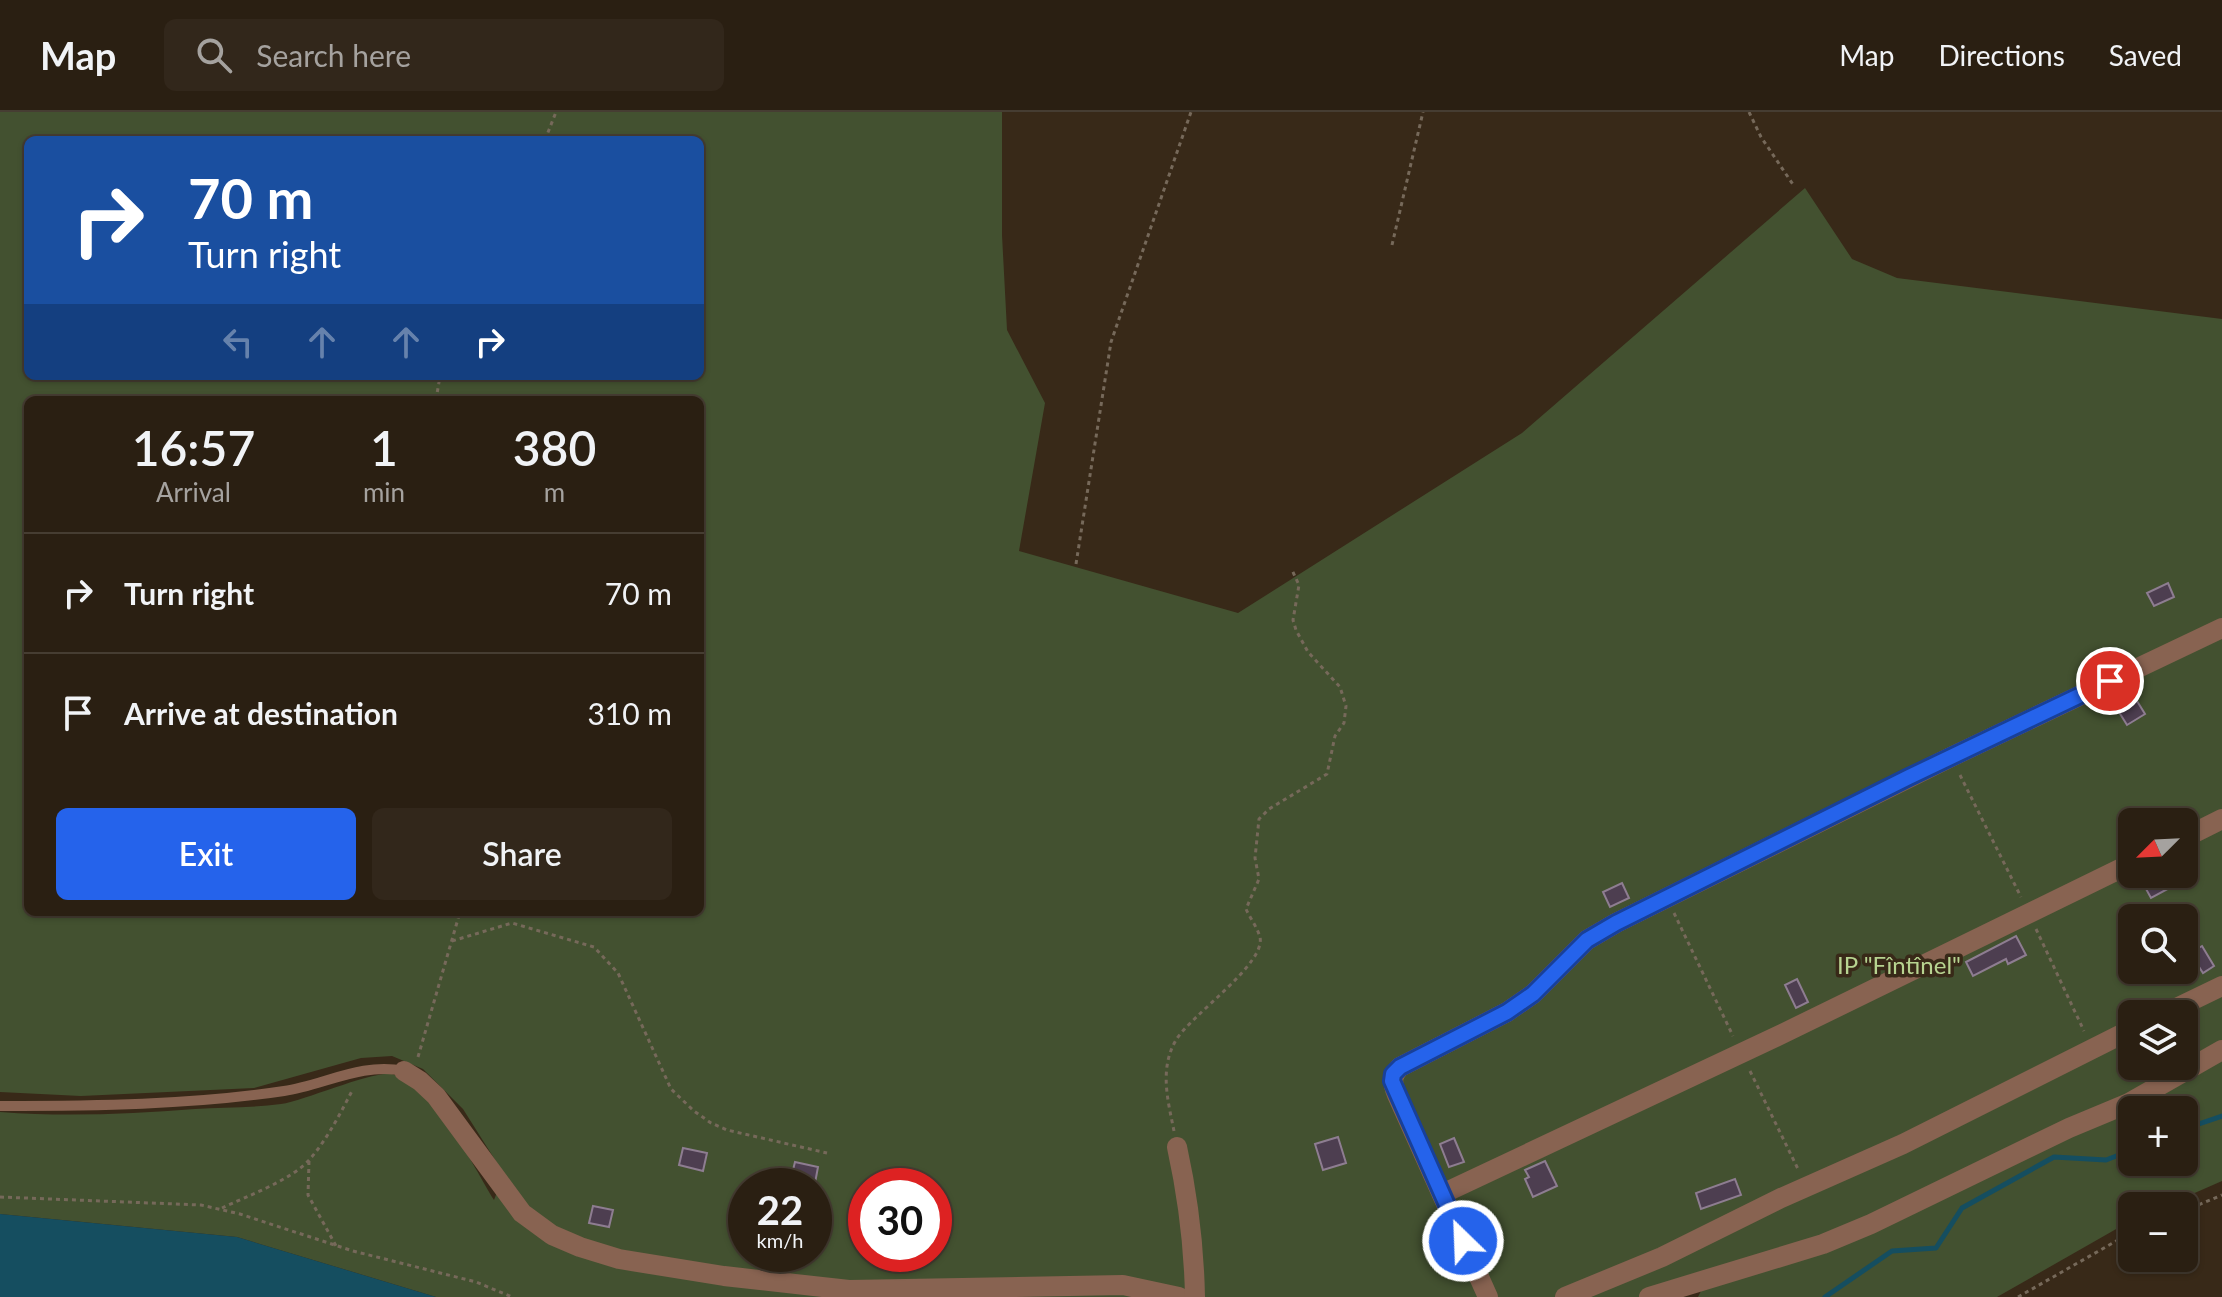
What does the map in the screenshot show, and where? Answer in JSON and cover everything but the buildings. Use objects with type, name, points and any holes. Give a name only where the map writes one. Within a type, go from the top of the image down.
[{"type":"street","points":[[1488,1297],[1392,1081],[1393,1074],[1400,1067],[1507,1012],[1533,994],[1587,940],[1616,923],[1909,777],[2222,628]]},
{"type":"street","points":[[2198,831],[2222,819]]},
{"type":"street","points":[[1442,1194],[1784,1033],[2118,870]]},
{"type":"street","points":[[2193,1000],[2222,986]]},
{"type":"street","points":[[1565,1297],[1662,1257],[1781,1198],[1903,1144],[2118,1036]]},
{"type":"street","points":[[1649,1297],[1676,1293],[1823,1244],[1871,1224],[2069,1128],[2129,1103],[2222,1050]]},
{"type":"street","points":[[408,1074],[436,1096],[522,1213],[552,1235],[619,1259],[694,1272],[849,1290],[1123,1285],[1179,1297]]},
{"type":"street","points":[[1177,1147],[1188,1198],[1195,1297]]},
{"type":"street","points":[[1662,1257],[1676,1293]]},
{"type":"lane","points":[[0,1106],[205,1100],[287,1091],[388,1067],[408,1074]]},
{"type":"path","points":[[547,136],[556,112]]},
{"type":"path","points":[[1076,564],[1111,342],[1191,112]]},
{"type":"path","points":[[1392,245],[1423,112]]},
{"type":"path","points":[[1749,112],[1761,137],[1794,186]]},
{"type":"path","points":[[1177,1147],[1165,1088],[1168,1062],[1175,1041],[1201,1009],[1237,980],[1258,951],[1260,937],[1246,909],[1259,879],[1255,858],[1259,819],[1269,809],[1327,774],[1335,736],[1344,723],[1346,706],[1340,687],[1308,652],[1296,630],[1293,620],[1299,585],[1292,570]]},
{"type":"path","points":[[408,1074],[459,916]]},
{"type":"path","points":[[452,941],[512,923],[594,947],[618,973],[671,1089],[694,1111],[727,1130],[827,1153]]},
{"type":"path","points":[[220,1209],[279,1181],[309,1161],[336,1121],[363,1071]]},
{"type":"path","points":[[309,1161],[308,1195],[336,1246]]},
{"type":"path","points":[[2198,1205],[2222,1195]]},
{"type":"path","points":[[0,1197],[201,1205],[336,1246],[476,1282],[512,1297]]},
{"type":"path","points":[[2018,1297],[2118,1240]]},
{"type":"green space","name":"IP \"Fîntînel\"","points":[[0,112],[1002,112],[1002,235],[1007,330],[1045,403],[1019,551],[1238,613],[1522,433],[1805,188],[1852,259],[1897,278],[2222,319],[2222,1181],[2197,1192],[2118,1192],[2118,1228],[1997,1297],[1698,1297],[1702,1289],[1675,1297],[436,1297],[237,1237],[0,1214],[0,1112],[98,1114],[270,1105],[383,1074],[407,1080],[422,1092],[450,1127],[494,1200],[504,1174],[463,1109],[423,1069],[392,1056],[361,1058],[254,1088],[81,1096],[0,1092]]},
{"type":"water","points":[[0,1214],[237,1237],[436,1297],[0,1297]]},
{"type":"waterway","points":[[2198,1124],[2222,1116]]},
{"type":"waterway","points":[[1825,1297],[1892,1251],[1936,1248],[1962,1208],[2054,1157],[2106,1160],[2118,1155]]},
{"type":"route","points":[[1463,1241],[1397,1095],[1392,1081],[1393,1074],[1400,1067],[1507,1012],[1533,994],[1587,940],[1616,923],[2110,681]]}]
